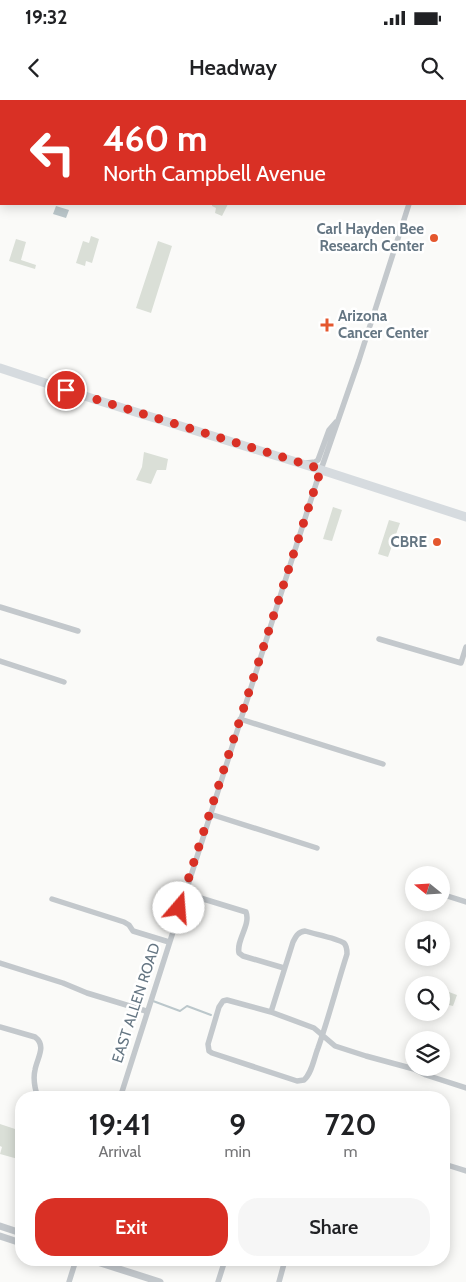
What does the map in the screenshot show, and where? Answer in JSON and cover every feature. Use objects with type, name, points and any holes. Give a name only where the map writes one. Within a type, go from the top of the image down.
[{"type":"main road","points":[[0,368],[321,469],[466,517]]},
{"type":"street","name":"EAST ALLEN ROAD","points":[[122,1091],[240,719],[409,205]]},
{"type":"street","points":[[301,463],[318,460],[328,430],[336,422]]},
{"type":"street","points":[[0,607],[78,631]]},
{"type":"street","points":[[379,639],[461,664],[466,647]]},
{"type":"street","points":[[0,661],[64,682]]},
{"type":"street","points":[[240,719],[383,764]]},
{"type":"street","points":[[210,814],[317,848]]},
{"type":"street","points":[[184,893],[246,912],[248,918],[238,947],[239,953],[243,956],[284,968]]},
{"type":"street","points":[[450,897],[466,902]]},
{"type":"street","points":[[52,899],[124,922],[133,931],[169,942]]},
{"type":"street","points":[[271,1012],[294,939],[301,932],[305,931],[344,943],[348,954],[322,1036],[307,1077],[304,1080],[300,1081],[247,1065],[209,1051],[208,1044],[219,1008],[223,1001],[227,1000],[271,1012],[314,1028],[322,1036],[335,1046],[414,1069],[426,1075],[466,1088]]},
{"type":"street","points":[[0,962],[146,1012]]},
{"type":"street","points":[[0,1027],[40,1040],[41,1046],[35,1070],[36,1091]]},
{"type":"street","points":[[450,1166],[466,1171]]},
{"type":"street","points":[[0,1226],[15,1231]]},
{"type":"street","points":[[9,1229],[3,1237],[15,1241]]},
{"type":"street","points":[[69,1282],[74,1266]]},
{"type":"street","points":[[110,1266],[160,1282]]},
{"type":"street","points":[[218,1282],[223,1266]]},
{"type":"street","points":[[279,1282],[283,1266]]},
{"type":"shaded area","points":[[228,205],[222,216],[215,213],[216,208],[212,206]]},
{"type":"shaded area","points":[[56,206],[69,210],[66,218],[53,214]]},
{"type":"shaded area","points":[[91,236],[99,239],[92,263],[86,261],[85,266],[76,263],[83,241],[89,243]]},
{"type":"shaded area","points":[[16,239],[26,242],[21,260],[36,265],[35,269],[9,261]]},
{"type":"shaded area","points":[[158,241],[172,246],[151,313],[136,308]]},
{"type":"shaded area","points":[[144,452],[168,459],[166,470],[157,470],[151,484],[136,480],[142,467]]},
{"type":"shaded area","points":[[333,507],[342,510],[332,541],[323,539]]},
{"type":"shaded area","points":[[389,520],[400,523],[388,557],[378,554]]},
{"type":"shaded area","points":[[450,992],[457,995],[453,1006],[450,1005]]},
{"type":"shaded area","points":[[0,1124],[15,1129],[15,1158],[0,1154],[2,1147],[0,1146]]},
{"type":"waterway","points":[[153,1001],[180,1011],[187,1006],[211,1015]]},
{"type":"place","name":"Carl Hayden Bee Research Center","points":[[434,238]]},
{"type":"place","name":"Arizona Cancer Center","points":[[327,325]]},
{"type":"place","name":"CBRE","points":[[437,542]]},
{"type":"route","points":[[66,390],[321,469],[179,908]]}]
